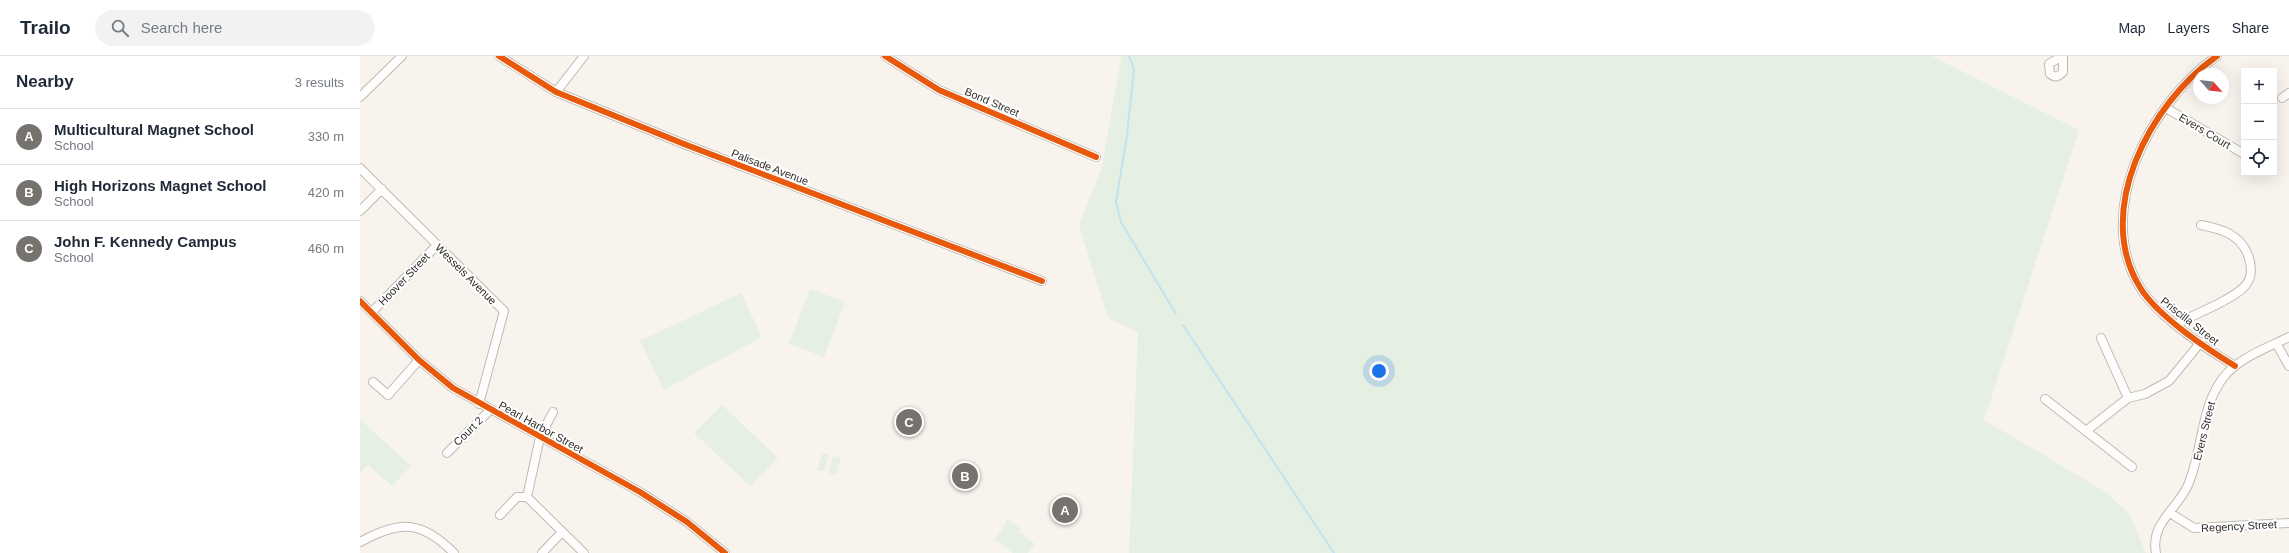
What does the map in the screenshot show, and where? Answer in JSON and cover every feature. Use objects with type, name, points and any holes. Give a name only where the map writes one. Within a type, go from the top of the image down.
[{"type":"street","points":[[360,97],[402,56]]},
{"type":"street","name":"Palisade Avenue","points":[[499,56],[556,92],[684,144],[1042,281]]},
{"type":"street","points":[[556,92],[584,56]]},
{"type":"street","name":"Bond Street","points":[[885,56],[939,90],[1096,157]]},
{"type":"street","name":"Priscilla Street","points":[[2217,56],[2192,76],[2166,108],[2146,138],[2132,170],[2126,190],[2123,219],[2124,241],[2127,260],[2141,289],[2160,312],[2235,366]]},
{"type":"street","name":"Evers Court","points":[[2166,108],[2241,152]]},
{"type":"street","name":"Wessels Avenue","points":[[360,168],[504,311],[479,404]]},
{"type":"street","points":[[360,211],[382,189]]},
{"type":"street","points":[[2177,324],[2235,295],[2244,288],[2251,276],[2252,265],[2247,252],[2239,241],[2222,229],[2201,225]]},
{"type":"street","name":"Hoover Street","points":[[372,312],[436,245]]},
{"type":"street","name":"Pearl Harbor Street","points":[[360,301],[419,360],[452,388],[646,496],[687,522],[725,553]]},
{"type":"street","name":"Evers Street","points":[[2156,553],[2155,535],[2160,524],[2183,495],[2192,476],[2214,393],[2222,378],[2235,366],[2289,337]]},
{"type":"street","points":[[2101,338],[2128,398]]},
{"type":"street","points":[[2086,431],[2128,398],[2146,394],[2169,381],[2201,342]]},
{"type":"street","points":[[2276,343],[2289,366]]},
{"type":"street","points":[[373,382],[388,395],[419,360]]},
{"type":"street","points":[[2045,399],[2132,467]]},
{"type":"street","name":"Court 2","points":[[447,452],[490,410]]},
{"type":"street","points":[[527,497],[540,438],[553,412]]},
{"type":"street","points":[[500,515],[517,497],[527,497],[584,553]]},
{"type":"street","name":"Regency Street","points":[[2170,513],[2194,528],[2289,523]]},
{"type":"street","points":[[360,542],[390,528],[413,528],[433,534],[454,553]]},
{"type":"street","points":[[542,553],[562,532]]},
{"type":"green space","points":[[1120,56],[1932,56],[2079,130],[1984,420],[2106,492],[2130,515],[2146,553],[1129,553],[1138,332],[1108,318],[1079,226],[1102,166],[1121,59]]},
{"type":"green space","points":[[810,289],[845,302],[824,357],[789,344]]},
{"type":"green space","points":[[741,293],[762,337],[664,390],[640,341]]},
{"type":"green space","points":[[722,405],[778,458],[750,486],[694,433]]},
{"type":"green space","points":[[360,419],[411,466],[392,486],[368,465],[360,473]]},
{"type":"green space","points":[[822,453],[829,455],[824,471],[817,470]]},
{"type":"green space","points":[[833,456],[841,458],[836,475],[829,473]]},
{"type":"green space","points":[[1008,519],[1021,529],[1019,532],[1035,544],[1028,553],[1013,553],[995,540]]},
{"type":"waterway","points":[[1129,56],[1134,69],[1127,135],[1116,202],[1121,222],[1176,314]]},
{"type":"waterway","points":[[1183,325],[1334,553]]},
{"type":"cycle path","points":[[499,56],[556,92],[684,144],[1042,281]]},
{"type":"cycle path","points":[[885,56],[939,90],[1096,157]]},
{"type":"cycle path","points":[[2217,56],[2192,76],[2170,101],[2151,130],[2136,161],[2126,194],[2123,227],[2127,259],[2141,289],[2149,300],[2184,332],[2235,366]]},
{"type":"cycle path","points":[[360,301],[419,360],[453,388],[640,492],[687,522],[725,553]]},
{"type":"place","name":"John F. Kennedy Campus","points":[[909,422]]},
{"type":"place","name":"High Horizons Magnet School","points":[[965,476]]},
{"type":"place","name":"Multicultural Magnet School","points":[[1065,510]]}]
